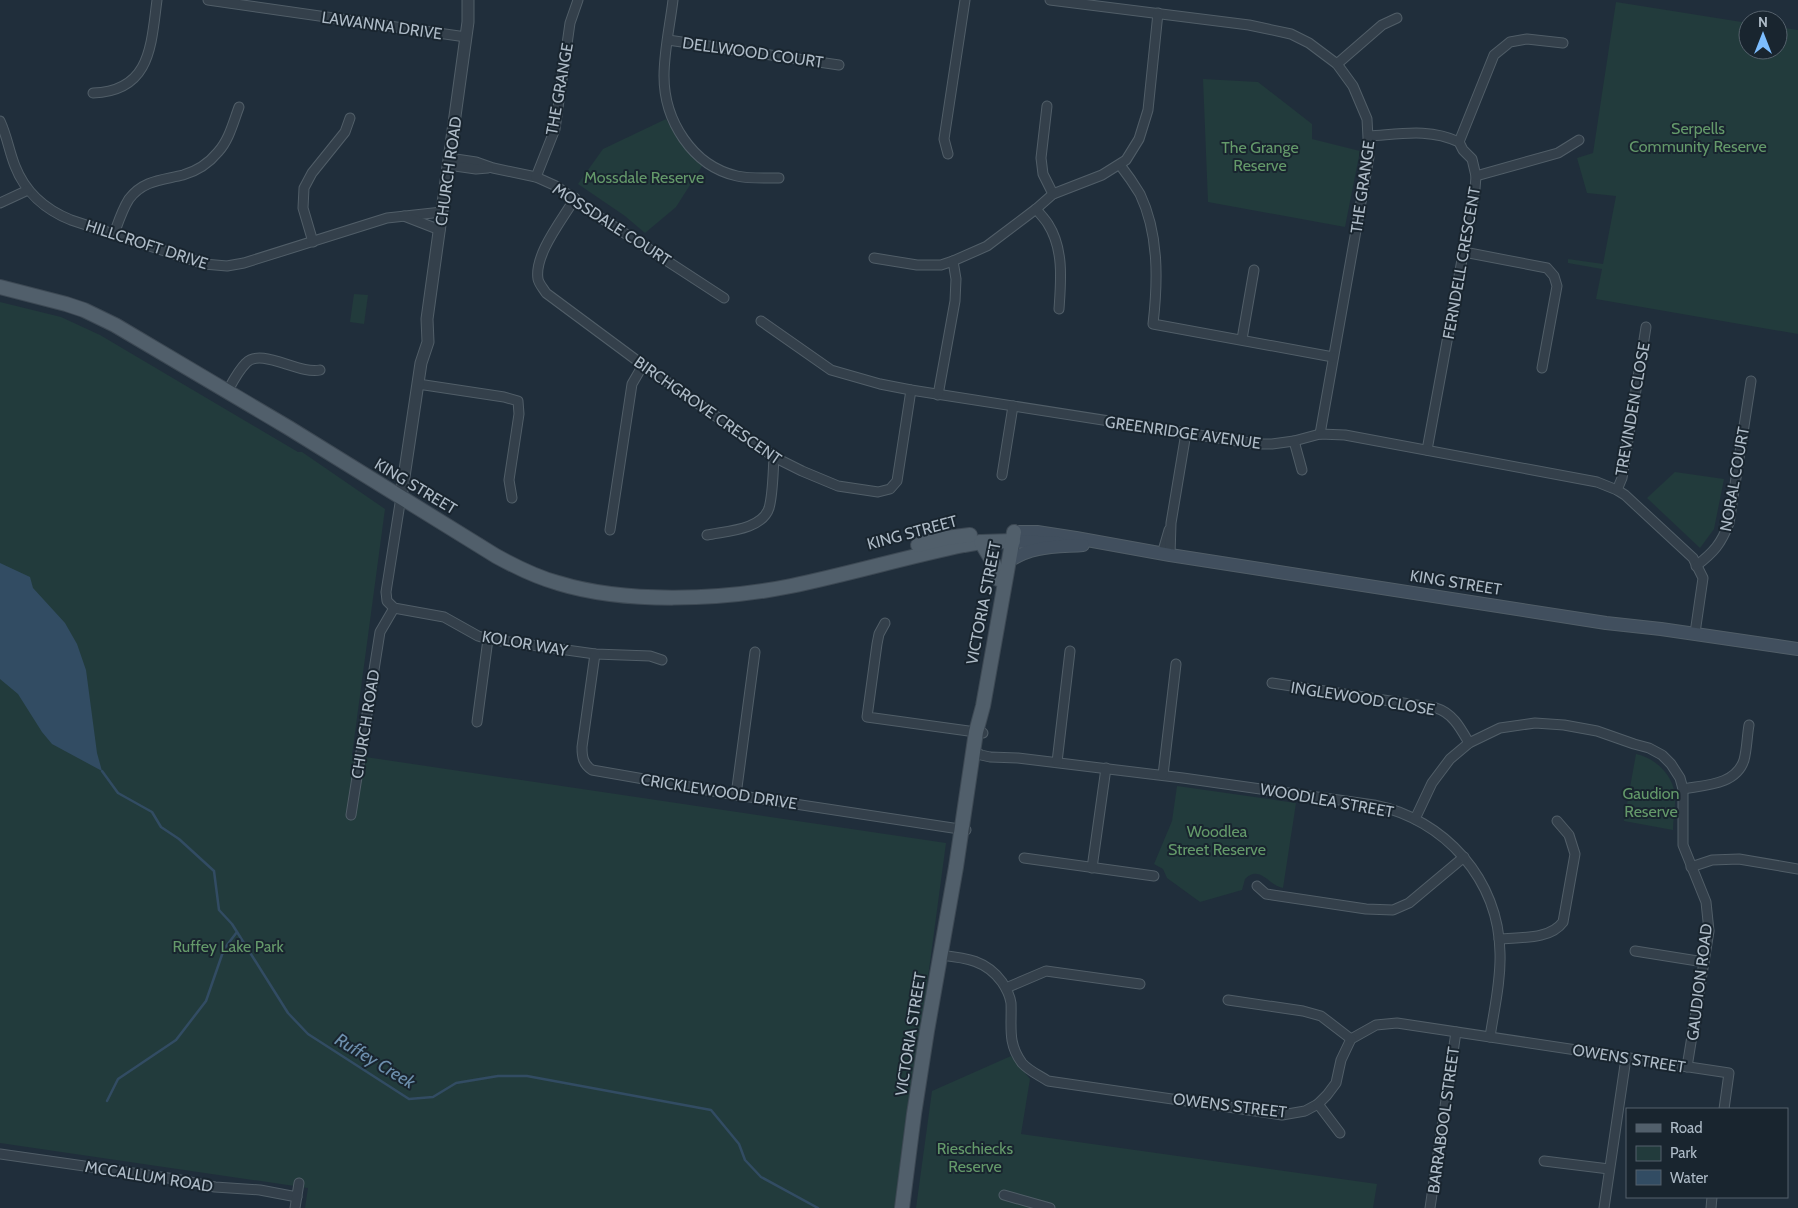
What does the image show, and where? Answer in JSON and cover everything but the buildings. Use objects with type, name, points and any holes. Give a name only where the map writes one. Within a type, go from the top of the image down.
[{"type":"main road","name":"KING STREET","points":[[0,287],[53,300],[92,314],[134,336],[515,567],[543,579],[589,591],[663,597],[731,594],[790,586],[936,550],[1037,532],[1093,541],[1109,546]]},
{"type":"main road","name":"KING STREET","points":[[845,572],[884,556],[946,538],[1008,536],[1083,545],[1109,546],[1606,622],[1695,633],[1798,649]]},
{"type":"main road","name":"VICTORIA STREET","points":[[986,682],[1008,562],[1008,536]]},
{"type":"main road","name":"VICTORIA STREET","points":[[902,1208],[914,1114],[940,955],[978,752],[998,579],[1008,536]]},
{"type":"main road","points":[[981,542],[993,561],[998,579]]},
{"type":"main road","points":[[1008,562],[1021,553],[1030,550],[1083,545]]},
{"type":"street","points":[[93,93],[104,93],[122,87],[141,72],[150,50],[157,0]]},
{"type":"street","name":"LAWANNA DRIVE","points":[[208,0],[466,37]]},
{"type":"street","name":"CHURCH ROAD","points":[[351,815],[380,632],[391,605],[386,592],[421,363],[428,342],[427,320],[468,22],[468,0]]},
{"type":"street","name":"CHURCH ROAD","points":[[468,22],[475,0]]},
{"type":"street","name":"THE GRANGE","points":[[536,177],[555,128],[570,23],[578,0]]},
{"type":"street","points":[[673,0],[664,77],[669,110],[677,130],[686,143],[700,157],[719,170],[737,176],[779,178]]},
{"type":"street","points":[[948,154],[944,139],[965,0]]},
{"type":"street","name":"THE GRANGE","points":[[1050,0],[1249,25],[1291,34],[1309,43],[1337,64],[1354,86],[1367,120],[1369,157],[1320,434]]},
{"type":"street","points":[[874,258],[917,265],[941,265],[953,261],[987,246],[1053,194],[1102,175],[1126,160],[1140,139],[1148,110],[1158,14]]},
{"type":"street","points":[[1337,64],[1382,25],[1397,18]]},
{"type":"street","points":[[1369,136],[1422,132],[1436,133],[1459,142],[1494,55],[1510,42],[1527,39],[1563,43]]},
{"type":"street","name":"DELLWOOD COURT","points":[[668,40],[839,64]]},
{"type":"street","points":[[1048,106],[1041,158],[1043,174],[1053,194]]},
{"type":"street","points":[[114,234],[126,205],[139,189],[157,180],[196,170],[214,157],[226,141],[239,107]]},
{"type":"street","points":[[313,242],[303,208],[304,188],[312,173],[345,132],[350,118]]},
{"type":"street","name":"HILLCROFT DRIVE","points":[[0,121],[7,137],[15,166],[28,190],[41,203],[61,216],[204,264],[216,266],[244,263],[387,218],[442,212]]},
{"type":"street","points":[[1476,176],[1558,153],[1578,140]]},
{"type":"street","name":"FERNDELL CRESCENT","points":[[1427,450],[1464,252],[1476,176],[1472,159],[1463,150],[1459,142]]},
{"type":"street","name":"MOSSDALE COURT","points":[[449,162],[476,162],[493,168],[536,177],[556,186],[595,214],[724,298]]},
{"type":"street","points":[[1120,165],[1140,194],[1148,216],[1154,244],[1156,297],[1153,324],[1333,357]]},
{"type":"street","points":[[0,203],[28,190]]},
{"type":"street","name":"BIRCHGROVE CRESCENT","points":[[575,198],[544,249],[538,272],[538,282],[546,293],[643,365],[774,457],[802,472],[838,486],[878,492],[890,489],[897,481],[911,390]]},
{"type":"street","points":[[1036,209],[1056,239],[1061,276],[1059,309]]},
{"type":"street","points":[[404,216],[440,230]]},
{"type":"street","points":[[1464,252],[1547,268],[1554,276],[1557,286],[1542,368]]},
{"type":"street","points":[[938,395],[956,301],[956,279],[953,261]]},
{"type":"street","points":[[1242,339],[1254,270]]},
{"type":"street","name":"GREENRIDGE AVENUE","points":[[761,321],[831,370],[911,390],[1256,444],[1294,441],[1320,434],[1345,435],[1597,482],[1617,490],[1685,548],[1693,558],[1703,578],[1695,633]]},
{"type":"street","name":"TREVINDEN CLOSE","points":[[1617,490],[1622,478],[1646,327]]},
{"type":"street","points":[[227,392],[245,364],[254,358],[267,359],[306,371],[320,370]]},
{"type":"street","points":[[610,530],[632,384],[643,365]]},
{"type":"street","name":"NORAL COURT","points":[[1696,566],[1712,553],[1722,540],[1729,523],[1751,381]]},
{"type":"street","points":[[418,384],[522,398],[509,480],[512,498]]},
{"type":"street","points":[[1002,475],[1013,406]]},
{"type":"street","points":[[1166,555],[1186,432]]},
{"type":"street","points":[[1294,441],[1302,470]]},
{"type":"street","points":[[707,535],[750,526],[762,520],[769,509],[774,457]]},
{"type":"street","name":"KOLOR WAY","points":[[391,605],[444,617],[478,636],[488,639],[595,654],[650,656],[662,660]]},
{"type":"street","points":[[885,623],[879,634],[877,644],[867,717],[979,732]]},
{"type":"street","points":[[476,722],[488,639]]},
{"type":"street","points":[[1057,762],[1070,651]]},
{"type":"street","points":[[736,795],[755,652]]},
{"type":"street","name":"CRICKLEWOOD DRIVE","points":[[595,654],[582,747],[582,757],[586,766],[592,770],[736,795],[915,821],[963,830]]},
{"type":"street","points":[[1163,776],[1176,664]]},
{"type":"street","name":"INGLEWOOD CLOSE","points":[[1272,684],[1436,708],[1453,718],[1469,743]]},
{"type":"street","name":"GAUDION ROAD","points":[[1415,819],[1438,774],[1450,759],[1469,743],[1500,728],[1535,722],[1597,731],[1649,748],[1662,755],[1671,764],[1680,778],[1683,789],[1683,845],[1706,902],[1709,931],[1687,1067]]},
{"type":"street","points":[[1683,789],[1728,780],[1738,773],[1744,760],[1749,724]]},
{"type":"street","name":"WOODLEA STREET","points":[[978,752],[1374,805],[1391,809],[1415,819],[1438,832],[1464,857],[1478,876],[1489,898],[1497,921],[1500,969],[1490,1037]]},
{"type":"street","points":[[1092,868],[1106,768]]},
{"type":"street","points":[[1499,939],[1545,934],[1556,929],[1563,922],[1575,854],[1569,834],[1558,820]]},
{"type":"street","points":[[1257,886],[1266,894],[1366,909],[1393,910],[1409,903],[1464,857]]},
{"type":"street","points":[[1024,858],[1154,876]]},
{"type":"street","points":[[1691,867],[1712,860],[1739,859],[1798,869]]},
{"type":"street","points":[[1635,951],[1704,962]]},
{"type":"street","points":[[940,955],[975,961],[994,972],[1006,988],[1046,971],[1140,984]]},
{"type":"street","name":"OWENS STREET","points":[[1006,988],[1011,1001],[1010,1034],[1015,1051],[1028,1068],[1048,1080],[1282,1115],[1305,1111],[1318,1104],[1336,1084],[1342,1060],[1351,1039],[1376,1025],[1397,1023],[1729,1073],[1724,1108]]},
{"type":"street","points":[[1228,1000],[1303,1011],[1321,1016],[1351,1039]]},
{"type":"street","name":"BARRABOOL STREET","points":[[1430,1208],[1456,1032]]},
{"type":"street","points":[[1604,1208],[1626,1058]]},
{"type":"street","points":[[1318,1104],[1340,1133]]},
{"type":"street","name":"MCCALLUM ROAD","points":[[0,1154],[175,1179],[215,1187],[260,1190],[297,1197]]},
{"type":"street","points":[[1544,1161],[1609,1169]]},
{"type":"street","points":[[295,1208],[299,1183]]},
{"type":"street","points":[[1004,1195],[1050,1208]]},
{"type":"green space","name":"Serpells Community Reserve","points":[[1616,2],[1738,21],[1738,60],[1788,60],[1788,28],[1798,30],[1798,334],[1596,299],[1602,269],[1568,263],[1568,259],[1603,264],[1616,196],[1587,193],[1577,158],[1593,153]]},
{"type":"green space","name":"The Grange Reserve","points":[[1203,79],[1258,82],[1312,124],[1312,139],[1360,151],[1345,227],[1208,202]]},
{"type":"green space","name":"Mossdale Reserve","points":[[666,119],[682,144],[704,163],[676,207],[645,233],[625,216],[578,184],[603,149]]},
{"type":"green space","points":[[354,294],[368,295],[364,324],[350,322]]},
{"type":"green space","name":"Ruffey Lake Park","points":[[0,302],[61,317],[100,335],[298,452],[302,452],[385,509],[352,755],[946,843],[897,1208],[305,1208],[308,1188],[0,1143]]},
{"type":"green space","points":[[1675,472],[1724,479],[1714,529],[1700,548],[1647,498]]},
{"type":"green space","name":"Gaudion Reserve","points":[[1636,754],[1656,763],[1670,780],[1675,794],[1673,830],[1624,821]]},
{"type":"green space","name":"Woodlea Street Reserve","points":[[1177,786],[1296,803],[1283,888],[1255,874],[1245,879],[1242,890],[1200,902],[1167,878],[1163,869],[1154,864],[1172,821]]},
{"type":"green space","name":"Rieschiecks Reserve","points":[[1011,1056],[1030,1079],[1021,1134],[1377,1184],[1373,1208],[916,1208],[932,1091]]},
{"type":"water","points":[[0,563],[30,577],[33,588],[65,623],[77,644],[86,670],[97,753],[102,771],[52,744],[42,732],[18,694],[0,679]]},
{"type":"waterway","name":"Ruffey Creek","points":[[102,771],[118,793],[152,812],[161,827],[179,839],[214,871],[219,910],[232,924],[288,1013],[308,1034],[409,1099],[433,1097],[456,1083],[498,1076],[527,1076],[711,1110],[739,1144],[745,1160],[761,1177],[818,1208]]},
{"type":"waterway","points":[[107,1101],[118,1079],[176,1040],[206,1001],[224,949],[237,932]]}]
